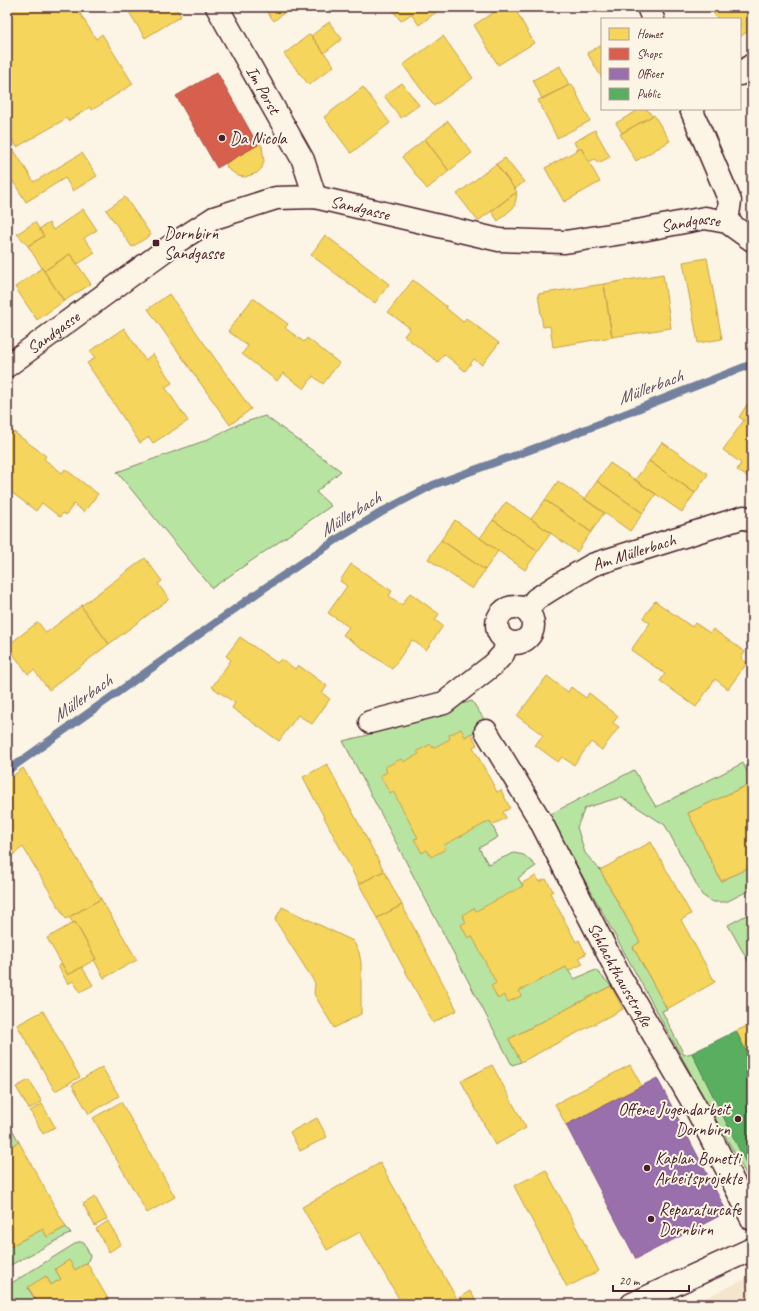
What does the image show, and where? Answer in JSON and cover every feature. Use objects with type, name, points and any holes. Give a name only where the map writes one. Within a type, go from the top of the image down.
[{"type":"street","name":"Im Porst","points":[[217,7],[303,160],[315,197]]},
{"type":"street","points":[[648,7],[653,18]]},
{"type":"street","points":[[741,73],[752,65]]},
{"type":"street","points":[[692,110],[730,201],[727,222]]},
{"type":"street","name":"Sandgasse","points":[[7,366],[175,242],[214,218],[276,198],[315,197],[499,240],[565,242],[705,218],[727,222],[752,240]]},
{"type":"street","name":"Am Müllerbach","points":[[370,722],[444,703],[494,664],[503,654],[508,642],[518,643],[530,636],[533,629],[533,622],[526,611],[536,599],[592,565],[744,517],[752,521]]},
{"type":"street","name":"Schlachthausstraße","points":[[486,731],[540,820],[618,973],[695,1106],[752,1219]]},
{"type":"street","points":[[632,1304],[752,1249]]},
{"type":"shaded area","points":[[752,1276],[752,1304],[692,1304]]},
{"type":"green space","points":[[265,416],[341,471],[316,492],[331,506],[212,588],[117,472],[204,441],[239,424]]},
{"type":"green space","points":[[472,701],[488,725],[465,737],[427,850],[490,821],[498,837],[479,848],[488,864],[514,853],[524,855],[536,866],[518,878],[523,886],[466,922],[504,995],[566,967],[574,979],[596,970],[611,986],[509,1039],[521,1062],[512,1065],[343,741],[368,735],[370,729]]},
{"type":"green space","points":[[743,763],[752,783],[688,813],[721,881],[752,866],[752,889],[726,902],[712,902],[702,895],[665,825],[621,797],[585,808],[577,827],[585,853],[600,870],[640,942],[633,947],[667,1009],[662,1011],[684,1055],[692,1053],[752,1175],[752,1185],[549,815],[634,770],[656,807]]},
{"type":"green space","points":[[752,912],[752,968],[728,925]]},
{"type":"green space","points":[[7,1120],[19,1142],[7,1149]]},
{"type":"green space","points":[[66,1227],[71,1233],[7,1267],[7,1248],[43,1229],[47,1237]]},
{"type":"green space","points":[[78,1242],[84,1242],[90,1256],[87,1263],[75,1270],[69,1261],[55,1269],[61,1279],[51,1285],[46,1276],[28,1288],[38,1304],[16,1304],[7,1290],[10,1284]]},
{"type":"building: Homes","points":[[7,7],[76,7],[96,39],[102,34],[133,84],[92,110],[90,107],[68,121],[67,118],[17,147],[7,131]]},
{"type":"building: Homes","points":[[126,7],[175,7],[181,16],[145,38]]},
{"type":"building: Homes","points":[[263,7],[291,7],[274,21]]},
{"type":"building: Homes","points":[[390,7],[443,7],[419,25],[411,14],[401,21]]},
{"type":"building: Homes","points":[[502,7],[514,7],[534,43],[498,65],[474,25]]},
{"type":"building: Homes","points":[[714,7],[752,7],[752,28],[741,36],[741,18],[717,18],[711,10]]},
{"type":"building: Homes","points":[[329,22],[342,39],[324,53],[311,36]]},
{"type":"building: Homes","points":[[310,34],[334,66],[309,85],[284,54]]},
{"type":"building: Homes","points":[[443,36],[473,78],[434,106],[403,65]]},
{"type":"building: Homes","points":[[601,46],[601,76],[587,53]]},
{"type":"building: Homes","points":[[560,66],[569,85],[542,99],[533,80]]},
{"type":"building: Homes","points":[[402,83],[419,105],[401,118],[384,96]]},
{"type":"building: Homes","points":[[572,84],[590,121],[557,138],[538,100]]},
{"type":"building: Homes","points":[[363,87],[390,123],[351,153],[324,117]]},
{"type":"building: Homes","points":[[638,110],[648,110],[652,116],[622,133],[616,123]]},
{"type":"building: Homes","points":[[654,115],[670,141],[636,161],[620,134]]},
{"type":"building: Homes","points":[[448,121],[472,153],[449,171],[425,139]]},
{"type":"building: Homes","points":[[595,130],[610,157],[598,163],[595,159],[589,162],[581,148],[578,150],[574,142]]},
{"type":"building: Homes","points":[[7,139],[34,182],[82,153],[97,176],[73,191],[65,178],[26,202],[7,172]]},
{"type":"building: Homes","points":[[425,139],[449,171],[427,189],[402,157]]},
{"type":"building: Homes","points":[[260,143],[262,146],[264,161],[262,168],[257,173],[245,177],[238,176],[227,168],[226,163]]},
{"type":"building: Homes","points":[[581,148],[600,182],[564,202],[545,168]]},
{"type":"building: Homes","points":[[505,158],[524,182],[515,189],[496,164]]},
{"type":"building: Homes","points":[[496,164],[517,192],[478,221],[457,194]]},
{"type":"building: Homes","points":[[515,193],[517,194],[514,207],[498,221],[491,211]]},
{"type":"building: Homes","points":[[125,197],[151,235],[132,247],[106,210]]},
{"type":"building: Homes","points":[[83,209],[97,230],[84,238],[95,253],[78,264],[70,254],[44,271],[28,246],[44,236],[39,229],[49,223],[53,230]]},
{"type":"building: Homes","points":[[35,222],[44,236],[28,246],[17,234]]},
{"type":"building: Homes","points":[[325,235],[389,284],[375,303],[311,255]]},
{"type":"building: Homes","points":[[70,254],[91,284],[64,301],[44,271]]},
{"type":"building: Homes","points":[[707,258],[722,339],[698,343],[683,262]]},
{"type":"building: Homes","points":[[42,268],[64,301],[37,320],[15,287]]},
{"type":"building: Homes","points":[[663,274],[671,328],[612,337],[604,284]]},
{"type":"building: Homes","points":[[413,280],[463,322],[466,318],[499,343],[482,365],[474,359],[465,371],[444,354],[438,362],[404,336],[410,328],[388,312]]},
{"type":"building: Homes","points":[[604,284],[612,337],[553,347],[550,326],[543,327],[538,294]]},
{"type":"building: Homes","points":[[169,294],[251,409],[230,425],[148,309]]},
{"type":"building: Homes","points":[[253,298],[288,324],[285,328],[304,342],[307,338],[339,363],[323,384],[313,376],[304,389],[283,373],[277,381],[242,354],[248,346],[228,331]]},
{"type":"building: Homes","points":[[124,328],[145,360],[153,354],[172,383],[165,387],[188,421],[153,443],[149,437],[140,443],[87,363],[95,358],[90,351]]},
{"type":"building: Homes","points":[[750,400],[752,401],[752,480],[737,470],[741,463],[723,450],[744,420],[739,417]]},
{"type":"building: Homes","points":[[11,430],[46,456],[44,459],[62,473],[65,469],[98,494],[84,512],[74,504],[66,515],[63,513],[60,517],[42,503],[36,511],[7,489],[7,435]]},
{"type":"building: Homes","points":[[662,442],[708,474],[695,493],[649,461]]},
{"type":"building: Homes","points":[[649,461],[695,493],[682,512],[635,480]]},
{"type":"building: Homes","points":[[610,463],[656,494],[643,513],[597,481]]},
{"type":"building: Homes","points":[[558,481],[604,513],[591,532],[545,500]]},
{"type":"building: Homes","points":[[597,481],[643,513],[630,531],[585,499]]},
{"type":"building: Homes","points":[[545,500],[591,532],[577,552],[531,519]]},
{"type":"building: Homes","points":[[506,502],[551,533],[538,551],[493,520]]},
{"type":"building: Homes","points":[[455,520],[498,551],[485,570],[441,540]]},
{"type":"building: Homes","points":[[493,520],[538,551],[525,570],[480,538]]},
{"type":"building: Homes","points":[[441,540],[485,570],[472,589],[428,559]]},
{"type":"building: Homes","points":[[145,558],[162,581],[158,584],[169,599],[109,644],[81,606]]},
{"type":"building: Homes","points":[[351,564],[392,591],[389,596],[402,605],[410,593],[439,614],[435,620],[443,626],[426,650],[412,640],[392,669],[343,635],[349,627],[328,613],[347,586],[340,581]]},
{"type":"building: Homes","points":[[655,601],[692,627],[695,623],[710,633],[713,629],[745,652],[741,658],[747,663],[728,689],[715,679],[696,707],[660,681],[665,674],[631,650],[650,623],[643,618]]},
{"type":"building: Homes","points":[[81,606],[109,644],[49,690],[34,670],[28,674],[7,646],[38,622],[46,633]]},
{"type":"building: Homes","points":[[7,609],[11,615],[7,617]]},
{"type":"building: Homes","points":[[240,637],[277,663],[281,659],[295,669],[298,665],[327,686],[322,693],[330,699],[312,724],[298,715],[279,741],[232,708],[235,703],[212,687],[231,660],[226,656]]},
{"type":"building: Homes","points":[[547,676],[568,692],[571,687],[586,698],[589,693],[618,716],[613,723],[619,727],[602,750],[591,742],[574,765],[562,757],[558,762],[535,745],[543,735],[517,716]]},
{"type":"building: Homes","points":[[461,729],[465,737],[471,733],[477,745],[473,747],[497,792],[501,790],[510,808],[503,812],[506,818],[492,825],[490,821],[444,845],[446,849],[431,857],[427,850],[422,853],[414,839],[418,838],[393,791],[390,793],[380,776],[387,772],[385,767],[401,759],[403,762],[419,754],[417,751],[431,744],[433,748],[450,739],[449,735]]},
{"type":"building: Homes","points":[[327,764],[384,871],[359,884],[303,777]]},
{"type":"building: Homes","points":[[23,768],[101,899],[66,919],[23,847],[7,859],[7,780]]},
{"type":"building: Homes","points":[[752,783],[752,866],[721,881],[688,813]]},
{"type":"building: Homes","points":[[651,842],[691,914],[681,920],[715,982],[667,1009],[633,947],[640,942],[600,870]]},
{"type":"building: Homes","points":[[384,871],[402,905],[377,918],[359,884]]},
{"type":"building: Homes","points":[[536,876],[539,882],[546,879],[553,891],[550,893],[576,942],[579,940],[586,954],[579,957],[583,964],[568,971],[566,967],[519,991],[521,996],[508,1002],[504,995],[498,999],[491,986],[496,983],[472,936],[468,938],[461,925],[466,922],[462,915],[474,908],[476,911],[523,886],[522,883]]},
{"type":"building: Homes","points":[[101,899],[137,960],[104,978],[94,960],[96,959],[75,922],[73,923],[69,917]]},
{"type":"building: Homes","points":[[402,905],[457,1010],[433,1023],[377,918]]},
{"type":"building: Homes","points":[[282,907],[353,941],[359,952],[361,963],[361,1014],[334,1028],[314,994],[315,983],[275,920]]},
{"type":"building: Homes","points":[[75,922],[96,959],[68,975],[47,938]]},
{"type":"building: Homes","points":[[62,964],[68,975],[82,967],[93,985],[80,992],[73,981],[68,984],[58,966]]},
{"type":"building: Homes","points":[[611,986],[623,1009],[521,1062],[509,1039]]},
{"type":"building: Homes","points":[[43,1011],[80,1077],[55,1091],[17,1025]]},
{"type":"building: Homes","points":[[752,1024],[752,1063],[736,1031]]},
{"type":"building: Homes","points":[[492,1065],[526,1128],[495,1145],[461,1081]]},
{"type":"building: Homes","points":[[630,1065],[642,1086],[566,1125],[555,1104]]},
{"type":"building: Homes","points":[[102,1067],[119,1096],[89,1114],[72,1085]]},
{"type":"building: Homes","points":[[29,1080],[42,1102],[29,1109],[16,1087]]},
{"type":"building: Homes","points":[[121,1102],[175,1197],[147,1213],[93,1118]]},
{"type":"building: Homes","points":[[42,1104],[55,1127],[43,1134],[30,1111]]},
{"type":"building: Homes","points":[[317,1118],[327,1137],[300,1151],[290,1132]]},
{"type":"building: Homes","points":[[19,1142],[66,1227],[47,1237],[43,1229],[7,1248],[7,1148]]},
{"type":"building: Homes","points":[[380,1163],[457,1299],[470,1291],[478,1304],[402,1304],[360,1232],[327,1250],[302,1207]]},
{"type":"building: Homes","points":[[546,1170],[599,1271],[567,1287],[514,1186]]},
{"type":"building: Homes","points":[[95,1197],[107,1219],[95,1226],[83,1204]]},
{"type":"building: Homes","points":[[108,1221],[121,1244],[109,1252],[96,1229]]},
{"type":"building: Homes","points":[[69,1260],[75,1270],[87,1263],[111,1304],[38,1304],[28,1287],[46,1276],[51,1285],[61,1279],[55,1269]]},
{"type":"building: Shops","points":[[217,72],[258,145],[217,168],[176,96]]},
{"type":"building: Offices","name":"Kaplan Bonetti Arbeitsprojekte","points":[[657,1078],[727,1212],[636,1259],[566,1125]]},
{"type":"building: Public","name":"Offene Jugendarbeit Dornbirn","points":[[736,1031],[752,1063],[752,1175],[692,1053]]},
{"type":"waterway","name":"Müllerbach","points":[[7,771],[263,589],[339,538],[387,509],[433,485],[571,435],[752,364]]},
{"type":"place","name":"Da Nicola","points":[[222,138]]},
{"type":"place","name":"Dornbirn Sandgasse","points":[[156,243]]},
{"type":"place","name":"Offene Jugendarbeit Dornbirn","points":[[738,1119]]},
{"type":"place","name":"Kaplan Bonetti Arbeitsprojekte","points":[[647,1168]]},
{"type":"place","name":"Reparaturcafe Dornbirn","points":[[651,1219]]}]
